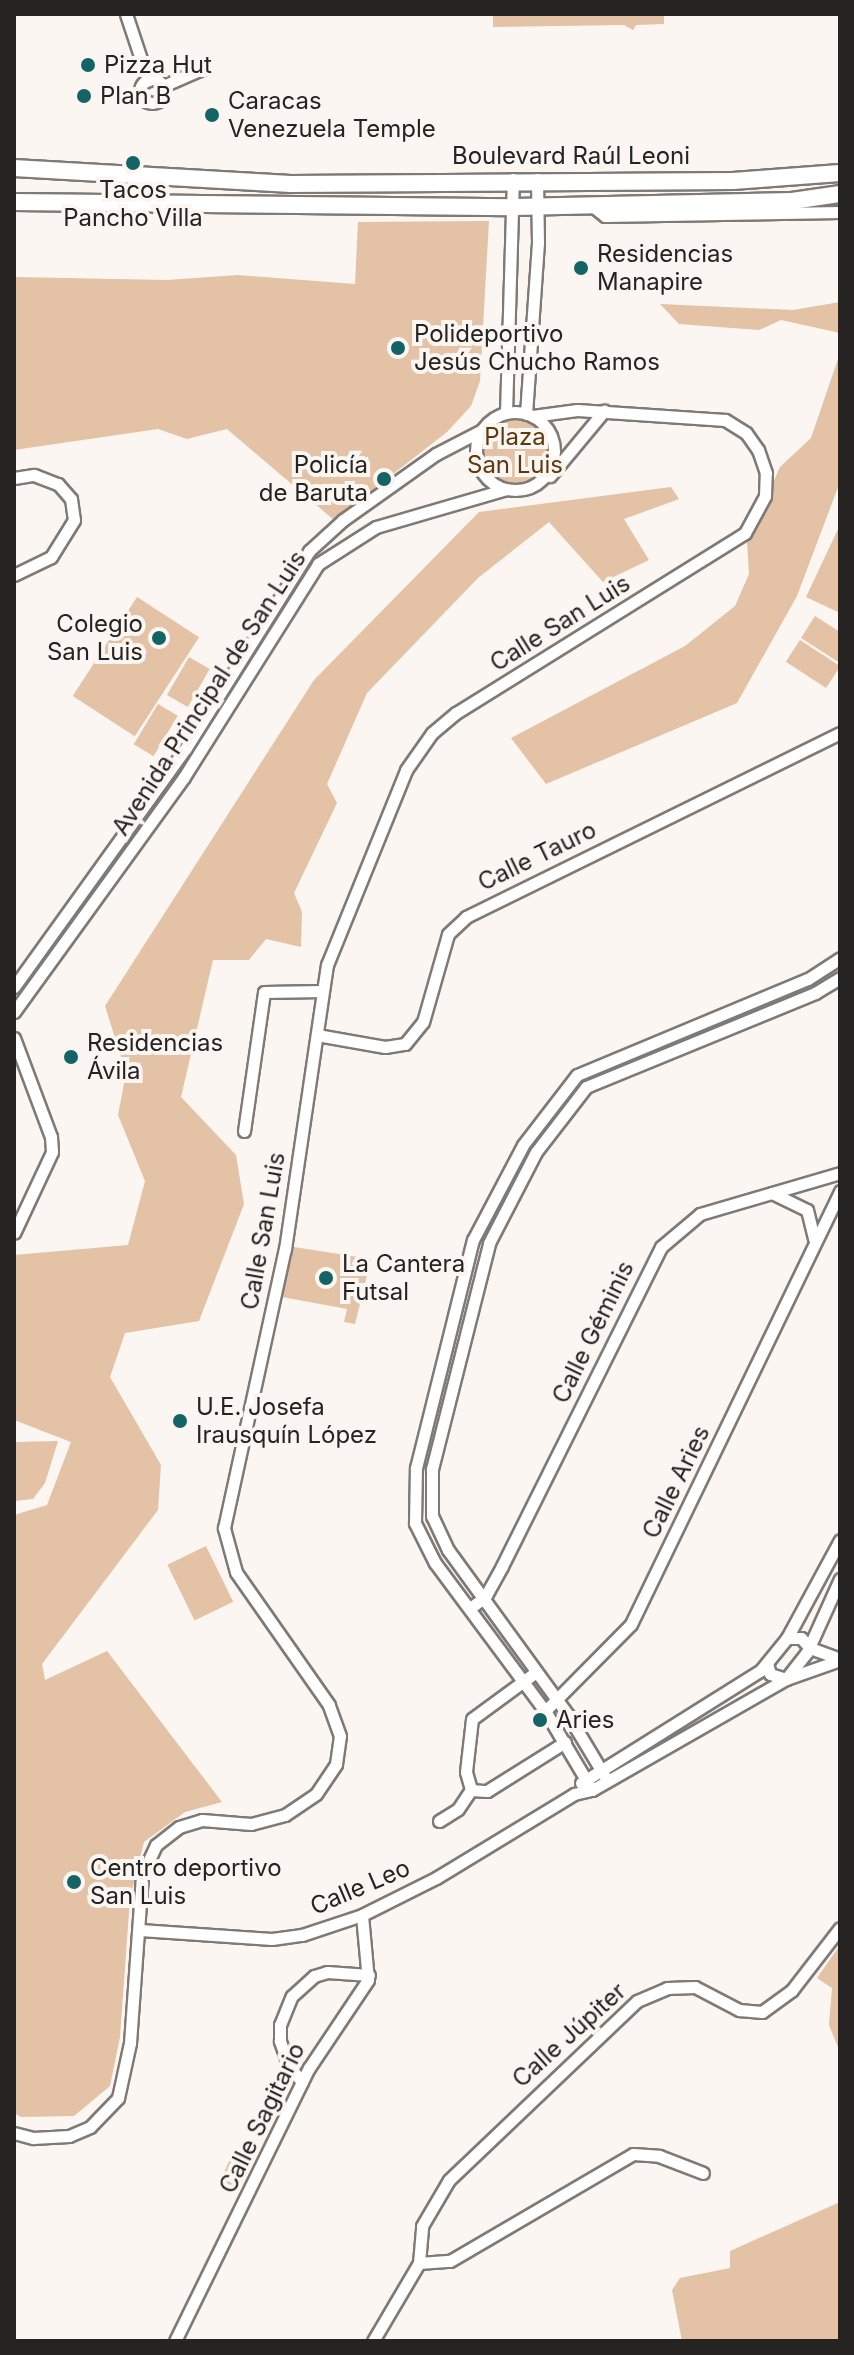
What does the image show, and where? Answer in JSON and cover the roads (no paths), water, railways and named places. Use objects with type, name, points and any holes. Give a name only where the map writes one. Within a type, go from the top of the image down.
[{"type":"main road","name":"Boulevard Raúl Leoni","points":[[14,168],[228,183],[513,179],[733,181],[840,173]]},
{"type":"main road","name":"Boulevard Raúl Leoni","points":[[14,202],[511,207],[792,201],[840,194]]},
{"type":"street","points":[[119,14],[130,26]]},
{"type":"street","points":[[126,14],[148,80],[163,86],[204,68]]},
{"type":"street","points":[[148,80],[140,91],[150,103],[163,97],[163,86]]},
{"type":"street","points":[[506,413],[513,179]]},
{"type":"street","points":[[529,415],[537,179]]},
{"type":"street","points":[[590,204],[605,216],[840,212]]},
{"type":"street","name":"Calle San Luis","points":[[14,2133],[33,2138],[69,2136],[90,2127],[118,2098],[130,2043],[142,1875],[156,1845],[179,1827],[202,1820],[251,1824],[285,1815],[316,1794],[339,1751],[340,1736],[329,1705],[236,1572],[224,1528],[285,1249],[323,991],[337,932],[406,770],[432,733],[745,533],[760,509],[766,485],[762,460],[746,433],[734,425],[710,417],[604,411],[552,410],[529,415]]},
{"type":"street","points":[[542,480],[553,460],[554,445],[544,425],[529,415],[506,413],[484,429],[477,445],[481,470],[507,489],[526,489],[542,480],[558,469],[604,411]]},
{"type":"street","name":"Avenida Principal de San Luis","points":[[14,987],[186,748],[309,551],[414,469],[484,429]]},
{"type":"street","points":[[14,478],[34,475],[58,484],[71,499],[74,520],[51,557],[14,575]]},
{"type":"street","name":"Avenida Principal de San Luis","points":[[14,1012],[184,777],[318,564],[376,527],[507,489]]},
{"type":"street","name":"Calle Tauro","points":[[317,1035],[385,1047],[405,1044],[423,1022],[448,934],[466,917],[840,733]]},
{"type":"street","points":[[840,958],[808,979],[590,1066],[561,1089],[480,1221],[449,1329],[416,1468],[413,1505],[428,1551],[545,1711],[589,1784],[786,1679],[840,1659]]},
{"type":"street","points":[[605,1775],[568,1715],[448,1550],[429,1502],[465,1332],[503,1209],[573,1099],[597,1079],[806,997],[840,978]]},
{"type":"street","points":[[244,1131],[264,992],[323,991]]},
{"type":"street","points":[[14,1038],[16,1057],[51,1137],[52,1152],[14,1233]]},
{"type":"street","name":"Calle Géminis","points":[[470,1608],[485,1597],[655,1254],[689,1220],[767,1193],[840,1173]]},
{"type":"street","name":"Calle Aries","points":[[545,1711],[631,1624],[840,1191]]},
{"type":"street","points":[[767,1193],[807,1210],[814,1225],[814,1247]]},
{"type":"street","points":[[449,1329],[465,1332]]},
{"type":"street","points":[[605,1775],[749,1680],[767,1663],[787,1638],[840,1540]]},
{"type":"street","points":[[786,1679],[810,1648],[840,1579]]},
{"type":"street","points":[[787,1638],[801,1638],[810,1648],[840,1659]]},
{"type":"street","points":[[767,1663],[770,1674],[786,1679]]},
{"type":"street","points":[[439,1821],[465,1803],[471,1790],[466,1772],[472,1719],[536,1672]]},
{"type":"street","points":[[554,1726],[559,1717],[568,1715]]},
{"type":"street","points":[[471,1790],[487,1791],[565,1742]]},
{"type":"street","points":[[578,1762],[591,1748]]},
{"type":"street","name":"Calle Leo","points":[[140,1930],[272,1939],[362,1915],[436,1878],[589,1784]]},
{"type":"street","points":[[302,2082],[289,2066],[280,2041],[280,2025],[292,1996],[314,1976],[345,1970],[369,1975],[362,1915]]},
{"type":"street","name":"Calle Júpiter","points":[[419,2263],[422,2226],[460,2166],[637,2001],[667,1988],[695,1987],[739,2010],[762,2012],[792,1990],[840,1928]]},
{"type":"street","name":"Calle Sagitario","points":[[175,2341],[302,2082],[369,1975]]},
{"type":"street","points":[[373,2341],[419,2263],[450,2261],[633,2154],[659,2156],[703,2173]]},
{"type":"place","name":"Pizza Hut","points":[[88,65]]},
{"type":"place","name":"Plan B","points":[[84,96]]},
{"type":"place","name":"Caracas Venezuela Temple","points":[[212,115]]},
{"type":"place","name":"Tacos Pancho Villa","points":[[133,163]]},
{"type":"place","name":"Residencias Manapire","points":[[581,268]]},
{"type":"place","name":"Polideportivo Jesús Chucho Ramos","points":[[398,348]]},
{"type":"place","name":"Policía de Baruta","points":[[384,479]]},
{"type":"place","name":"Colegio San Luis","points":[[159,638]]},
{"type":"place","name":"Residencias Ávila","points":[[71,1057]]},
{"type":"place","name":"La Cantera Futsal","points":[[326,1278]]},
{"type":"place","name":"U.E. Josefa Irausquín López","points":[[180,1421]]},
{"type":"place","name":"Aries","points":[[540,1720]]},
{"type":"place","name":"Centro deportivo San Luis","points":[[74,1882]]},
{"type":"park label","name":"Plaza San Luis","points":[[515,451]]}]
